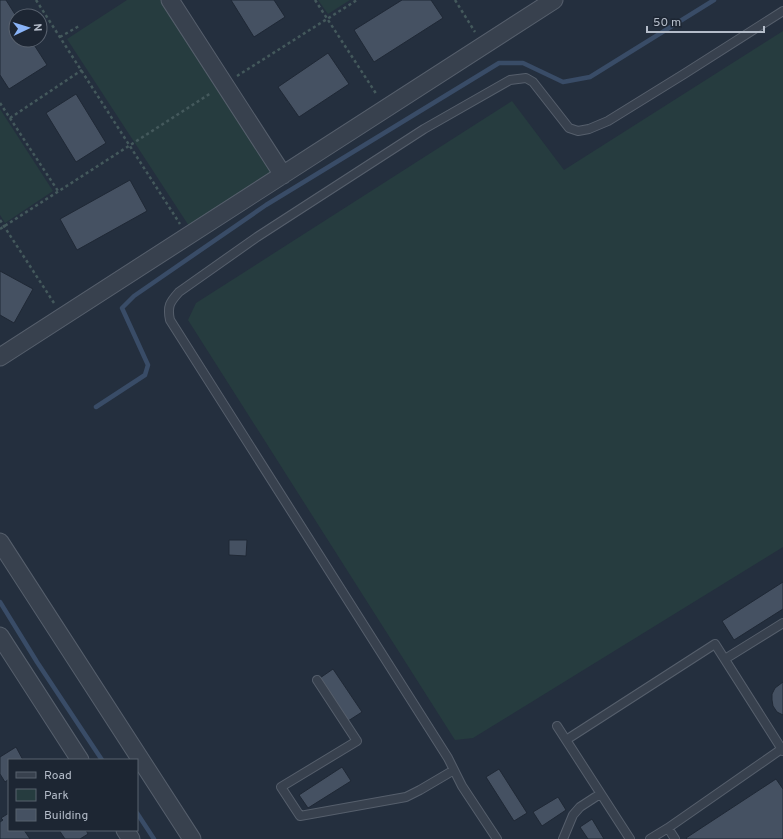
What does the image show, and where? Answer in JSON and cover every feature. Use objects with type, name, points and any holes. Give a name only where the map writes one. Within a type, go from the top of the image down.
[{"type":"street","points":[[170,0],[283,175]]},
{"type":"street","points":[[0,357],[554,0]]},
{"type":"street","points":[[0,542],[192,839]]},
{"type":"street","points":[[0,636],[79,759]]},
{"type":"lane","points":[[497,839],[462,786],[448,758],[170,320],[168,310],[172,300],[179,292],[257,237],[424,130],[510,80],[526,78],[533,82],[569,128],[578,131],[589,129],[608,121],[783,11]]},
{"type":"lane","points":[[724,659],[783,623]]},
{"type":"lane","points":[[566,740],[715,644],[783,750],[650,839]]},
{"type":"lane","points":[[317,680],[357,741],[281,787],[300,816],[406,796],[420,790],[454,770]]},
{"type":"lane","points":[[557,726],[630,839]]},
{"type":"lane","points":[[563,839],[573,815],[580,807],[600,794]]},
{"type":"lane","points":[[668,828],[675,839]]},
{"type":"path","points":[[36,0],[188,236]]},
{"type":"path","points":[[315,0],[386,108]]},
{"type":"path","points":[[0,229],[357,0]]},
{"type":"path","points":[[455,0],[484,45]]},
{"type":"path","points":[[60,37],[79,26]]},
{"type":"path","points":[[10,118],[82,70]]},
{"type":"path","points":[[0,103],[58,191]]},
{"type":"path","points":[[0,220],[63,317]]},
{"type":"green space","points":[[127,0],[164,0],[274,170],[189,226],[67,39]]},
{"type":"green space","points":[[318,0],[350,0],[328,14]]},
{"type":"green space","points":[[783,31],[783,547],[473,738],[455,740],[188,320],[196,303],[512,101],[564,170]]},
{"type":"green space","points":[[0,109],[53,191],[5,223],[0,215]]},
{"type":"building","points":[[0,0],[6,0],[11,8],[8,8],[8,48],[36,48],[47,65],[9,89],[0,75]]},
{"type":"building","points":[[231,0],[274,0],[285,17],[254,37]]},
{"type":"building","points":[[402,0],[431,0],[443,18],[374,62],[354,30]]},
{"type":"building","points":[[328,53],[349,84],[299,117],[278,87]]},
{"type":"building","points":[[76,94],[106,143],[76,162],[46,113]]},
{"type":"building","points":[[130,180],[147,211],[77,250],[60,219]]},
{"type":"building","points":[[0,271],[33,289],[14,323],[0,315]]},
{"type":"building","points":[[229,540],[247,540],[246,556],[229,555]]},
{"type":"building","points":[[783,582],[783,609],[734,640],[722,621]]},
{"type":"building","points":[[333,669],[362,712],[348,721],[320,678]]},
{"type":"building","points":[[783,682],[783,715],[777,712],[773,706],[772,694],[775,688]]},
{"type":"building","points":[[16,747],[22,759],[8,759],[8,780],[5,782],[0,774],[0,757]]},
{"type":"building","points":[[342,767],[351,781],[308,808],[299,795]]},
{"type":"building","points":[[499,769],[527,813],[514,821],[486,777]]},
{"type":"building","points":[[776,779],[783,789],[783,839],[686,838]]},
{"type":"building","points":[[558,797],[566,810],[542,826],[533,812]]},
{"type":"building","points":[[8,814],[8,831],[25,831],[30,839],[0,839],[0,822],[3,820],[1,818]]},
{"type":"building","points":[[592,819],[604,839],[588,839],[580,827]]},
{"type":"building","points":[[60,831],[86,831],[88,834],[80,839],[65,839]]},
{"type":"waterway","points":[[96,407],[145,375],[148,365],[122,308],[134,296],[266,205],[499,63],[523,63],[563,82],[590,77],[714,0]]},
{"type":"waterway","points":[[0,602],[37,662],[101,759]]},
{"type":"waterway","points":[[138,815],[154,839]]}]
